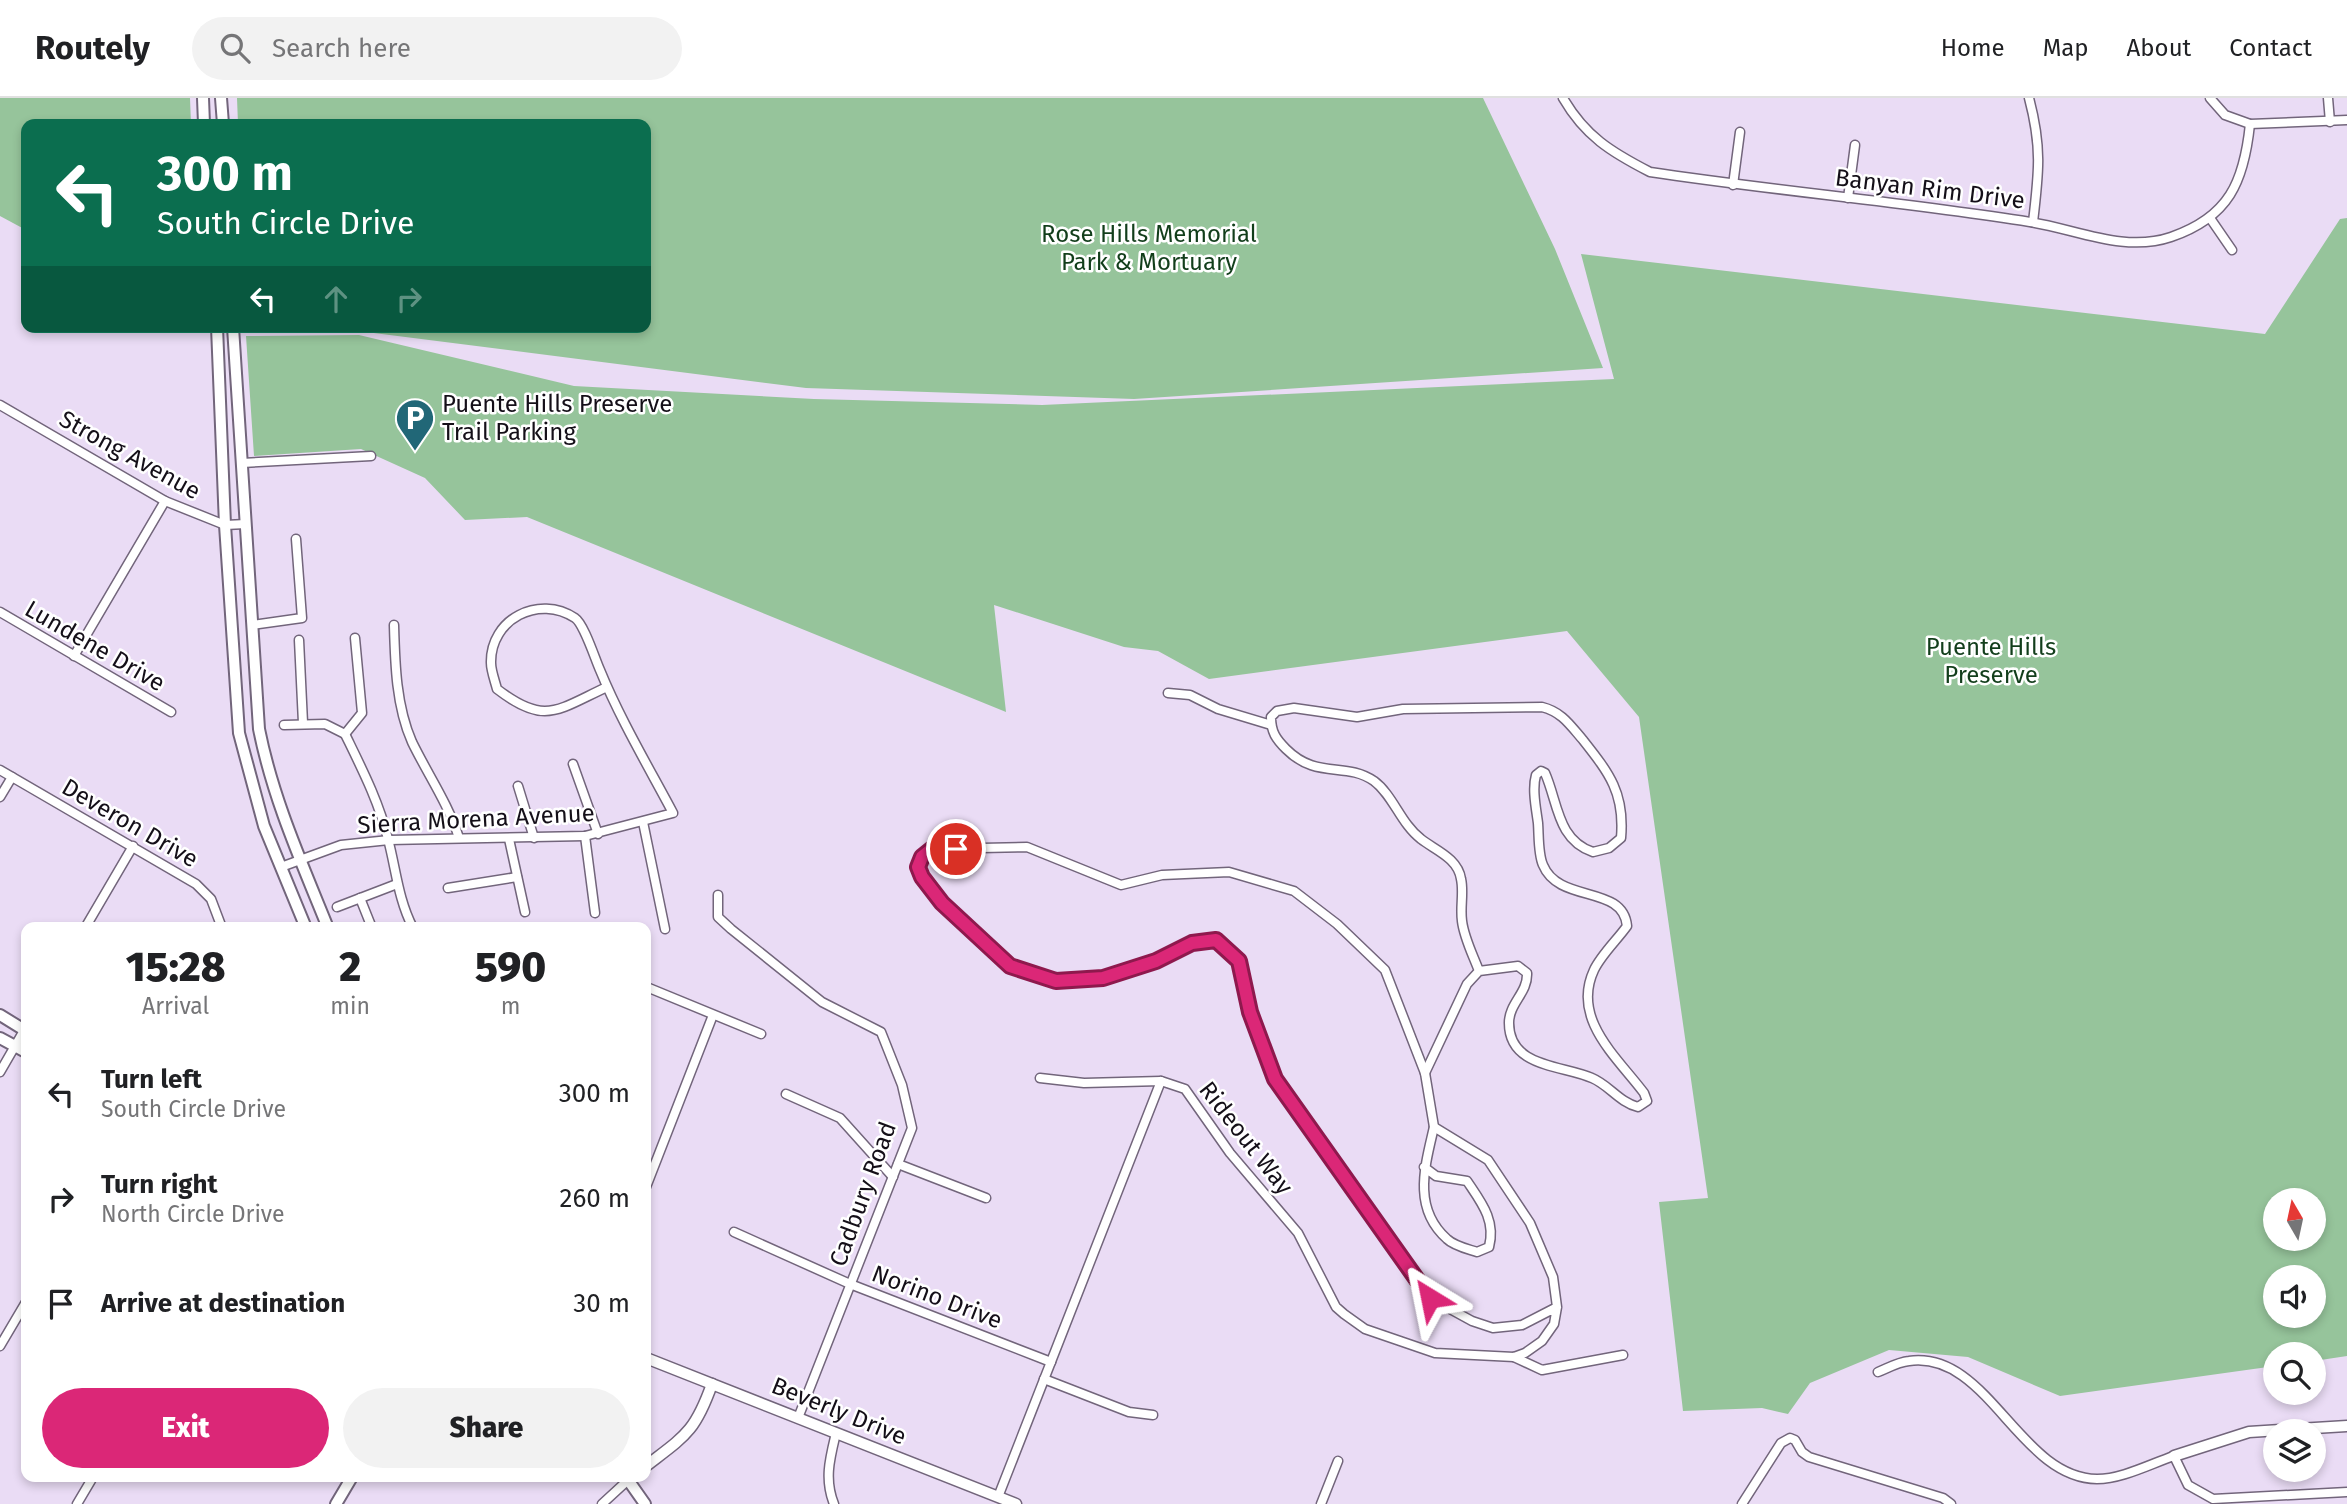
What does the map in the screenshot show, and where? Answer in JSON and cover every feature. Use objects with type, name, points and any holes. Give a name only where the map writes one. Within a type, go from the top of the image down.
[{"type":"main road","points":[[203,98],[204,119]]},
{"type":"main road","points":[[222,98],[223,119]]},
{"type":"main road","points":[[217,333],[225,525],[239,733],[264,827],[304,922]]},
{"type":"main road","points":[[233,333],[259,729],[268,775],[325,922]]},
{"type":"main road","points":[[0,1015],[21,1026]]},
{"type":"main road","points":[[0,1038],[21,1049]]},
{"type":"main road","points":[[337,1504],[349,1482]]},
{"type":"main road","points":[[631,1482],[645,1504]]},
{"type":"street","name":"Banyan Rim Drive","points":[[1563,98],[1581,128],[1625,160],[1650,172],[1733,185],[2033,222],[2131,244],[2168,239],[2210,218],[2231,194],[2246,164],[2250,124]]},
{"type":"street","points":[[2029,98],[2038,135],[2040,162],[2033,222]]},
{"type":"street","points":[[2210,98],[2225,115],[2250,124],[2347,120]]},
{"type":"street","points":[[2328,98],[2330,122]]},
{"type":"street","points":[[1733,185],[1740,132]]},
{"type":"street","points":[[1848,198],[1855,145]]},
{"type":"street","points":[[2210,218],[2232,250]]},
{"type":"street","name":"Strong Avenue","points":[[0,405],[165,501],[225,525],[246,524]]},
{"type":"street","points":[[242,463],[371,456]]},
{"type":"street","points":[[74,656],[165,501]]},
{"type":"street","points":[[252,625],[302,618],[296,539]]},
{"type":"street","points":[[555,608],[578,620],[607,687],[550,713],[521,708],[496,689],[491,662],[495,641],[511,622],[528,609],[555,608]]},
{"type":"street","name":"Lundene Drive","points":[[0,612],[171,712]]},
{"type":"street","points":[[394,625],[396,682],[411,739],[451,811],[460,838]]},
{"type":"street","points":[[345,734],[362,713],[355,638]]},
{"type":"street","points":[[299,640],[303,723]]},
{"type":"street","name":"Sierra Morena Avenue","points":[[281,867],[341,845],[388,839],[585,836],[673,813],[607,687]]},
{"type":"street","points":[[1168,693],[1190,695],[1218,709],[1271,724]]},
{"type":"street","points":[[1425,1073],[1457,1001],[1479,971],[1518,965],[1527,973],[1528,984],[1512,1008],[1509,1023],[1520,1052],[1531,1059],[1590,1077],[1628,1104],[1644,1104],[1647,1101],[1644,1093],[1592,1027],[1586,1001],[1594,969],[1627,926],[1626,916],[1622,907],[1560,886],[1542,864],[1534,786],[1536,775],[1541,771],[1549,782],[1562,827],[1573,841],[1592,852],[1609,848],[1621,838],[1623,814],[1609,771],[1563,716],[1542,707],[1404,709],[1357,717],[1294,708],[1278,711],[1271,717],[1274,737],[1302,763],[1315,768],[1358,773],[1376,783],[1419,838],[1442,852],[1457,866],[1462,879],[1462,924],[1479,971]]},
{"type":"street","points":[[284,725],[326,723],[345,734],[370,785],[388,839],[397,884],[411,922]]},
{"type":"street","points":[[573,764],[598,834]]},
{"type":"street","name":"Deveron Drive","points":[[0,770],[204,890],[219,922]]},
{"type":"street","points":[[0,797],[12,777]]},
{"type":"street","points":[[518,786],[534,838]]},
{"type":"street","points":[[643,822],[665,929]]},
{"type":"street","points":[[585,836],[595,913]]},
{"type":"street","points":[[509,838],[525,912]]},
{"type":"street","points":[[89,922],[133,846]]},
{"type":"street","points":[[1424,1167],[1436,1176],[1467,1181],[1488,1212],[1492,1234],[1489,1247],[1477,1252],[1449,1241],[1431,1221],[1421,1179],[1424,1167],[1434,1127],[1425,1073],[1385,970],[1337,924],[1294,891],[1229,872],[1162,875],[1121,885],[1027,847],[932,849],[922,857],[918,867],[922,877],[942,903],[1010,966],[1044,978],[1056,981],[1103,978],[1156,961],[1192,943],[1216,940],[1239,961],[1244,994],[1261,1048],[1275,1079],[1430,1298],[1472,1321],[1493,1328],[1522,1325],[1557,1307]]},
{"type":"street","points":[[448,888],[517,877]]},
{"type":"street","points":[[337,907],[397,884]]},
{"type":"street","name":"Cadbury Road","points":[[718,895],[718,917],[822,1002],[881,1032],[902,1085],[912,1128],[797,1418]]},
{"type":"street","points":[[359,898],[369,922]]},
{"type":"street","points":[[651,989],[761,1034]]},
{"type":"street","points":[[651,1174],[713,1015]]},
{"type":"street","points":[[0,1072],[21,1037]]},
{"type":"street","points":[[1040,1078],[1084,1083],[1161,1081]]},
{"type":"street","name":"Rideout Way","points":[[998,1497],[1161,1081],[1178,1086],[1191,1095],[1230,1153],[1298,1233],[1339,1311],[1365,1329],[1434,1353],[1514,1357],[1542,1370],[1623,1355]]},
{"type":"street","points":[[786,1094],[840,1118],[892,1177]]},
{"type":"street","points":[[1434,1127],[1488,1160],[1530,1223],[1553,1277],[1557,1307],[1549,1334],[1534,1348],[1514,1357]]},
{"type":"street","points":[[898,1164],[986,1198]]},
{"type":"street","name":"Norino Drive","points":[[734,1232],[850,1284],[1051,1362]]},
{"type":"street","points":[[0,1346],[21,1310]]},
{"type":"street","name":"Beverly Drive","points":[[651,1360],[1016,1504]]},
{"type":"street","points":[[1878,1372],[1912,1360],[1955,1369],[2046,1458],[2081,1477],[2114,1476],[2249,1432],[2347,1426]]},
{"type":"street","points":[[1044,1379],[1129,1412],[1153,1415]]},
{"type":"street","points":[[651,1462],[687,1434],[701,1417],[712,1384]]},
{"type":"street","points":[[834,1504],[828,1488],[828,1468],[836,1433]]},
{"type":"street","points":[[1742,1504],[1781,1443],[1790,1438],[1796,1440],[1802,1452],[1809,1457],[1943,1498],[1951,1504]]},
{"type":"street","points":[[2174,1456],[2188,1485],[2213,1499],[2347,1492]]},
{"type":"street","points":[[1322,1504],[1338,1461]]},
{"type":"street","points":[[77,1504],[90,1482]]},
{"type":"street","points":[[602,1504],[624,1482]]},
{"type":"green space","points":[[0,98],[190,98],[191,119],[21,119],[21,227],[0,216]]},
{"type":"green space","name":"Rose Hills Memorial Park & Mortuary","points":[[237,98],[1483,98],[1555,249],[1603,368],[1134,399],[806,388],[374,333],[651,333],[651,119],[238,119]]},
{"type":"green space","name":"Puente Hills Preserve","points":[[2347,218],[2347,1356],[2326,1359],[2326,1342],[2263,1342],[2263,1368],[2060,1396],[1968,1357],[1889,1350],[1810,1383],[1788,1414],[1762,1408],[1683,1411],[1659,1202],[1708,1198],[1639,717],[1567,631],[1209,679],[1158,651],[1124,647],[994,605],[1006,712],[527,517],[465,520],[425,478],[361,449],[254,456],[246,336],[359,335],[574,386],[814,399],[1042,405],[1614,379],[1581,254],[2265,334],[2340,219]]},
{"type":"place","name":"Puente Hills Preserve Trail Parking","points":[[415,452]]},
{"type":"route","points":[[956,849],[932,849],[922,857],[918,867],[922,877],[942,903],[1010,966],[1056,981],[1103,978],[1156,961],[1192,943],[1216,940],[1239,961],[1244,994],[1261,1048],[1275,1079],[1430,1298]]}]
